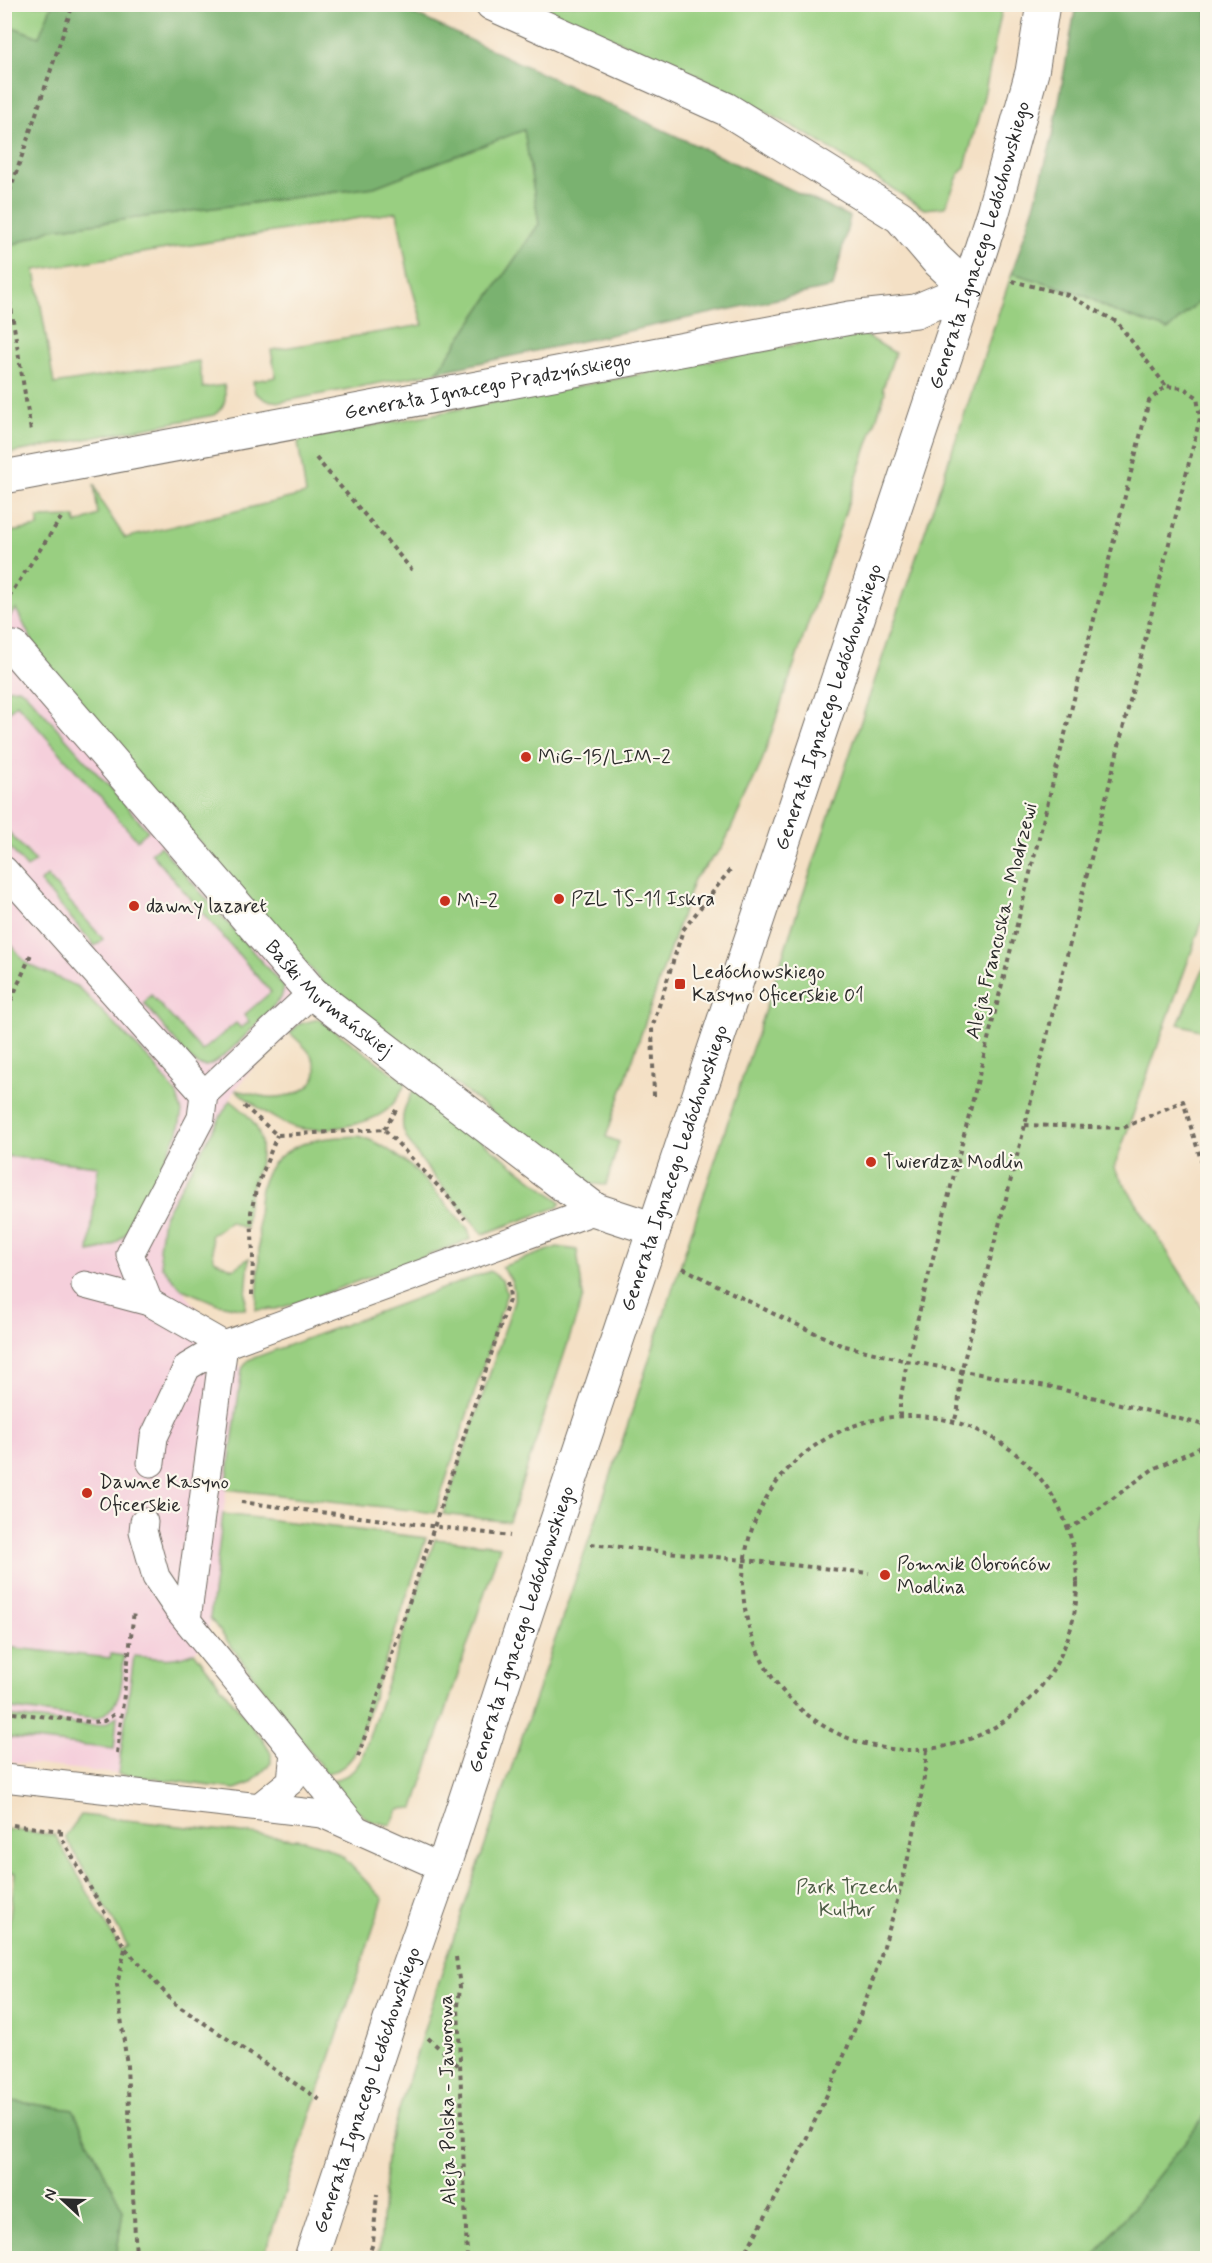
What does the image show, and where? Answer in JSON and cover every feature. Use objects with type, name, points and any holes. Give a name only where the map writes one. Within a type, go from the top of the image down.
[{"type":"street","points":[[492,4],[726,109],[900,217],[936,259],[968,289]]},
{"type":"street","name":"Generała Ignacego Ledóchowskiego","points":[[311,2259],[993,212],[1032,72],[1043,4]]},
{"type":"street","name":"Generała Ignacego Prądzyńskiego","points":[[4,477],[839,320],[916,311],[968,289]]},
{"type":"street","name":"Baśki Murmańskiej","points":[[9,652],[312,993],[596,1210],[654,1229]]},
{"type":"lane","points":[[4,870],[204,1094]]},
{"type":"lane","points":[[149,1302],[130,1254],[201,1118],[204,1094],[312,993]]},
{"type":"lane","points":[[151,1463],[154,1437],[187,1367],[234,1341],[596,1210]]},
{"type":"lane","points":[[85,1285],[149,1302],[234,1341]]},
{"type":"lane","points":[[187,1620],[203,1498],[234,1341]]},
{"type":"lane","points":[[144,1522],[143,1530],[156,1577],[187,1620],[358,1831]]},
{"type":"lane","points":[[260,1806],[291,1781],[294,1752]]},
{"type":"lane","points":[[4,1778],[322,1814],[443,1868]]},
{"type":"path","points":[[4,209],[73,4]]},
{"type":"path","points":[[4,265],[38,470]]},
{"type":"path","points":[[954,1423],[958,1409],[961,1372],[1025,1125],[1200,418],[1197,397],[1184,388],[1166,386],[1117,322],[1068,295],[1004,279]]},
{"type":"path","name":"Aleja Francuska - Modrzewi","points":[[900,1417],[907,1361],[1149,401],[1166,386]]},
{"type":"path","points":[[315,458],[412,570]]},
{"type":"path","points":[[4,604],[61,518]]},
{"type":"path","points":[[4,1017],[32,951],[31,899]]},
{"type":"path","points":[[1025,1125],[1123,1128],[1183,1101],[1208,1183]]},
{"type":"path","points":[[234,1341],[251,1311],[253,1256],[250,1212],[277,1135],[384,1129],[454,1203],[466,1220]]},
{"type":"path","points":[[673,1263],[841,1345],[907,1361],[1052,1388],[1208,1426]]},
{"type":"path","points":[[358,1757],[510,1298],[509,1282],[504,1276]]},
{"type":"path","points":[[928,1416],[982,1431],[1028,1462],[1061,1507],[1076,1560],[1075,1615],[1056,1667],[1021,1710],[973,1739],[927,1749],[864,1745],[814,1721],[774,1683],[749,1633],[742,1578],[752,1524],[780,1476],[822,1439],[873,1418],[900,1417],[928,1416]]},
{"type":"path","points":[[1067,1528],[1079,1523],[1153,1469],[1208,1443]]},
{"type":"path","points":[[203,1498],[520,1537]]},
{"type":"path","points":[[581,1543],[869,1573]]},
{"type":"path","points":[[116,1762],[135,1600]]},
{"type":"path","points":[[4,1712],[92,1722],[104,1721],[116,1713]]},
{"type":"path","points":[[742,2259],[786,2182],[810,2133],[844,2060],[868,1997],[891,1926],[911,1845],[927,1749]]},
{"type":"path","points":[[4,1824],[61,1831],[61,1837],[125,1948],[175,2004],[324,2102]]},
{"type":"path","points":[[125,1948],[117,1985],[127,2066],[136,2259]]},
{"type":"path","name":"Aleja Polska - Jaworowa","points":[[451,1951],[456,1958],[460,1987],[458,2006],[467,2259]]},
{"type":"path","points":[[427,2038],[460,2067]]},
{"type":"shaded area","points":[[16,608],[46,668],[324,984],[299,1024],[251,1070],[235,1090],[163,1218],[162,1267],[182,1289],[242,1369],[207,1641],[194,1652],[180,1658],[134,1656],[118,1774],[5,1761],[5,1155],[78,987],[27,964],[5,936],[4,622]]},
{"type":"green space","points":[[4,5],[52,5],[39,37],[5,24]]},
{"type":"green space","points":[[52,5],[395,5],[850,217],[833,287],[437,372],[539,224],[524,130],[374,187],[52,229],[5,248],[5,24],[39,37]]},
{"type":"green space","points":[[536,5],[1003,5],[984,96],[965,167],[959,174],[945,207],[924,209],[812,137],[696,75]]},
{"type":"green space","points":[[1076,5],[1207,5],[1207,294],[1168,330],[1110,310],[1088,297],[1012,273],[1034,206],[1053,135]]},
{"type":"green space","points":[[524,129],[539,224],[437,372],[280,402],[266,400],[255,393],[253,381],[276,377],[271,350],[423,325],[409,277],[397,212],[35,270],[54,384],[199,361],[203,388],[224,385],[225,399],[221,409],[214,415],[5,454],[5,248],[52,229],[374,187]]},
{"type":"green space","name":"Park Trzech Kultur","points":[[1012,273],[1088,297],[1110,310],[1168,330],[1207,294],[1207,908],[1114,1168],[1207,1318],[1207,2114],[1093,2258],[376,2258],[380,2245],[388,2145],[445,1963],[610,1478]]},
{"type":"green space","points":[[860,332],[895,353],[883,388],[885,393],[761,764],[722,848],[694,879],[606,1137],[619,1142],[606,1185],[593,1184],[570,1171],[324,984],[46,668],[16,609],[5,622],[5,533],[38,527],[38,518],[75,517],[76,524],[98,515],[94,484],[102,503],[125,538],[306,494],[298,442],[304,439]]},
{"type":"green space","points":[[19,688],[26,693],[148,831],[137,840],[17,704],[5,715],[5,689]]},
{"type":"green space","points":[[4,827],[35,861],[27,868],[5,842]]},
{"type":"green space","points":[[160,846],[284,987],[281,998],[245,1036],[214,1063],[206,1066],[199,1065],[189,1058],[144,1003],[151,995],[202,1051],[236,1023],[241,1028],[249,1022],[244,1015],[271,992],[151,853]]},
{"type":"green space","points":[[47,876],[103,939],[95,946],[40,882]]},
{"type":"green space","points":[[4,936],[27,964],[78,987],[152,1062],[177,1095],[182,1112],[178,1132],[132,1225],[124,1236],[103,1249],[89,1252],[98,1166],[5,1156]]},
{"type":"green space","points":[[1207,961],[1207,1032],[1178,1024]]},
{"type":"green space","points":[[319,1019],[406,1083],[393,1104],[383,1113],[345,1126],[304,1129],[278,1120],[235,1090],[277,1097],[305,1089],[315,1076],[316,1067],[308,1050],[290,1033],[299,1024]]},
{"type":"green space","points":[[414,1089],[561,1202],[558,1207],[483,1234],[425,1165],[407,1138],[403,1128],[403,1117]]},
{"type":"green space","points":[[230,1100],[246,1113],[257,1128],[261,1155],[250,1193],[246,1229],[230,1222],[211,1235],[214,1260],[233,1269],[249,1258],[245,1309],[218,1304],[182,1289],[162,1267],[159,1249],[163,1218]]},
{"type":"green space","points":[[359,1136],[376,1143],[406,1162],[468,1229],[471,1239],[310,1299],[276,1309],[256,1310],[259,1199],[268,1171],[290,1150],[308,1142]]},
{"type":"green space","points":[[557,1247],[577,1250],[583,1297],[509,1522],[443,1514],[514,1301],[512,1283],[501,1267]]},
{"type":"green space","points":[[490,1271],[502,1280],[507,1293],[435,1513],[226,1489],[242,1369],[248,1360]]},
{"type":"green space","points":[[223,1514],[426,1538],[354,1755],[338,1769],[326,1773],[210,1618]]},
{"type":"green space","points":[[435,1539],[500,1546],[414,1808],[399,1809],[390,1825],[370,1821],[352,1807],[332,1780],[350,1773],[362,1758]]},
{"type":"green space","points":[[5,1647],[110,1658],[111,1654],[124,1656],[117,1701],[105,1714],[95,1719],[5,1708]]},
{"type":"green space","points":[[194,1652],[266,1744],[271,1754],[271,1763],[251,1783],[235,1789],[118,1774],[134,1656],[172,1658]]},
{"type":"green space","points":[[5,1716],[92,1726],[105,1724],[117,1716],[114,1749],[5,1737]]},
{"type":"green space","points":[[81,1815],[304,1840],[324,1846],[342,1856],[383,1899],[263,2258],[116,2258],[123,2210],[73,2110],[5,2100],[4,1941],[7,1941],[15,1873],[5,1871],[5,1829],[55,1835],[121,1950],[128,1946],[65,1837]]},
{"type":"green space","points":[[5,2100],[73,2110],[123,2210],[116,2258],[5,2258]]},
{"type":"green space","points":[[1207,2114],[1207,2258],[1093,2258]]},
{"type":"place","name":"MiG-15/LIM-2","points":[[526,757]]},
{"type":"place","name":"PZL TS-11 Iskra","points":[[559,899]]},
{"type":"place","name":"Mi-2","points":[[445,901]]},
{"type":"place","name":"dawny lazaret","points":[[134,906]]},
{"type":"place","name":"Ledóchowskiego Kasyno Oficerskie 01","points":[[680,984]]},
{"type":"place","name":"Twierdza Modlin","points":[[871,1162]]},
{"type":"place","name":"Dawne Kasyno Oficerskie","points":[[87,1493]]},
{"type":"place","name":"Pomnik Obrońców Modlina","points":[[885,1575]]}]
